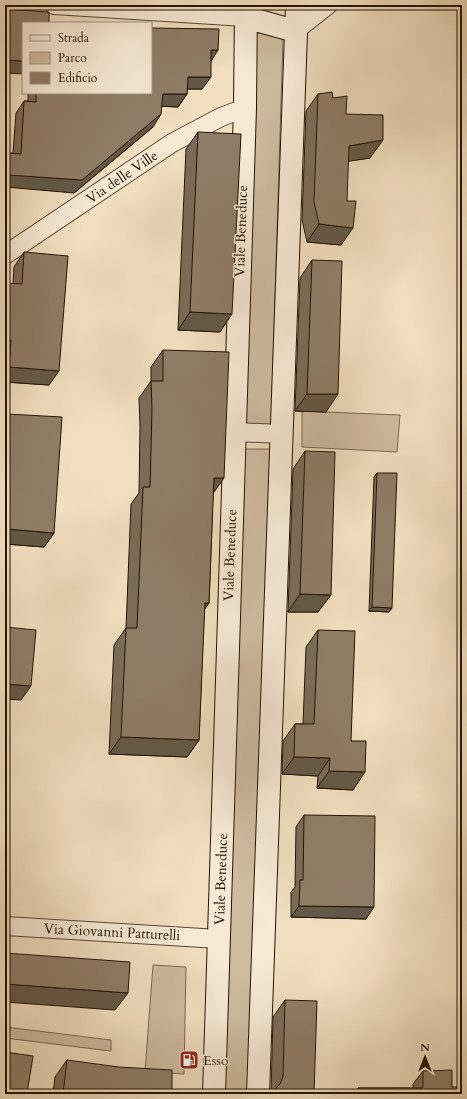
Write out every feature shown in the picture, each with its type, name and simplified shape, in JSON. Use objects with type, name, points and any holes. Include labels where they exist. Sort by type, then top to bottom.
[{"type":"street","points":[[54,5],[245,11],[295,31]]},
{"type":"street","points":[[258,1094],[297,5]]},
{"type":"street","points":[[295,31],[328,5]]},
{"type":"street","name":"Viale Beneduce","points":[[214,1094],[245,108],[245,11]]},
{"type":"street","name":"Via delle Ville","points":[[5,255],[172,144],[221,117],[245,108]]},
{"type":"street","points":[[234,432],[281,434]]},
{"type":"street","name":"Via Giovanni Patturelli","points":[[5,926],[219,939]]},
{"type":"green space","points":[[254,32],[283,38],[271,427],[242,423]]},
{"type":"green space","points":[[302,411],[400,415],[397,452],[302,447]]},
{"type":"green space","points":[[242,449],[271,449],[249,1094],[224,1094]]},
{"type":"green space","points":[[153,965],[186,967],[184,1074],[145,1072]]},
{"type":"green space","points":[[5,1027],[111,1040],[111,1051],[5,1038]]},
{"type":"building","points":[[5,9],[49,12],[49,22],[22,22],[22,61],[5,60]]},
{"type":"building","points":[[152,28],[219,29],[218,50],[211,50],[211,77],[188,77],[187,94],[163,94],[161,114],[82,180],[8,175],[5,221],[5,153],[21,154],[24,101],[36,102],[36,94],[152,94]]},
{"type":"building","points":[[332,92],[333,98],[347,96],[346,114],[383,115],[383,140],[349,146],[347,201],[356,201],[353,228],[319,224],[314,202],[318,94]]},
{"type":"building","points":[[198,132],[241,134],[232,314],[190,312]]},
{"type":"building","points":[[24,252],[68,256],[59,371],[9,367],[11,340],[5,340],[5,283],[22,284]]},
{"type":"building","points":[[312,260],[342,261],[338,394],[307,394]]},
{"type":"building","points":[[163,350],[229,352],[224,478],[214,478],[209,603],[205,603],[199,740],[121,737],[126,628],[137,628],[143,487],[150,487],[152,409],[151,381],[163,381]]},
{"type":"building","points":[[7,414],[62,417],[54,533],[5,529],[5,436]]},
{"type":"building","points":[[305,451],[335,452],[331,595],[300,594]]},
{"type":"building","points":[[377,473],[397,473],[392,608],[372,607]]},
{"type":"building","points":[[5,627],[36,630],[31,686],[5,684]]},
{"type":"building","points":[[318,630],[355,631],[351,741],[366,741],[365,772],[329,771],[330,758],[294,757],[295,724],[314,724]]},
{"type":"building","points":[[304,815],[375,816],[374,907],[299,906],[300,880],[303,880]]},
{"type":"building","points":[[5,953],[130,962],[128,993],[5,984]]},
{"type":"building","points":[[285,1000],[317,1001],[314,1094],[275,1094],[276,1088],[280,1084],[283,1077]]},
{"type":"building","points":[[5,1052],[33,1056],[27,1094],[5,1094]]},
{"type":"building","points":[[67,1060],[119,1067],[172,1070],[172,1094],[63,1094]]},
{"type":"building","points":[[452,1070],[452,1087],[462,1087],[462,1094],[358,1094],[358,1088],[423,1088],[423,1071]]},
{"type":"place","name":"Esso","points":[[189,1060]]}]
